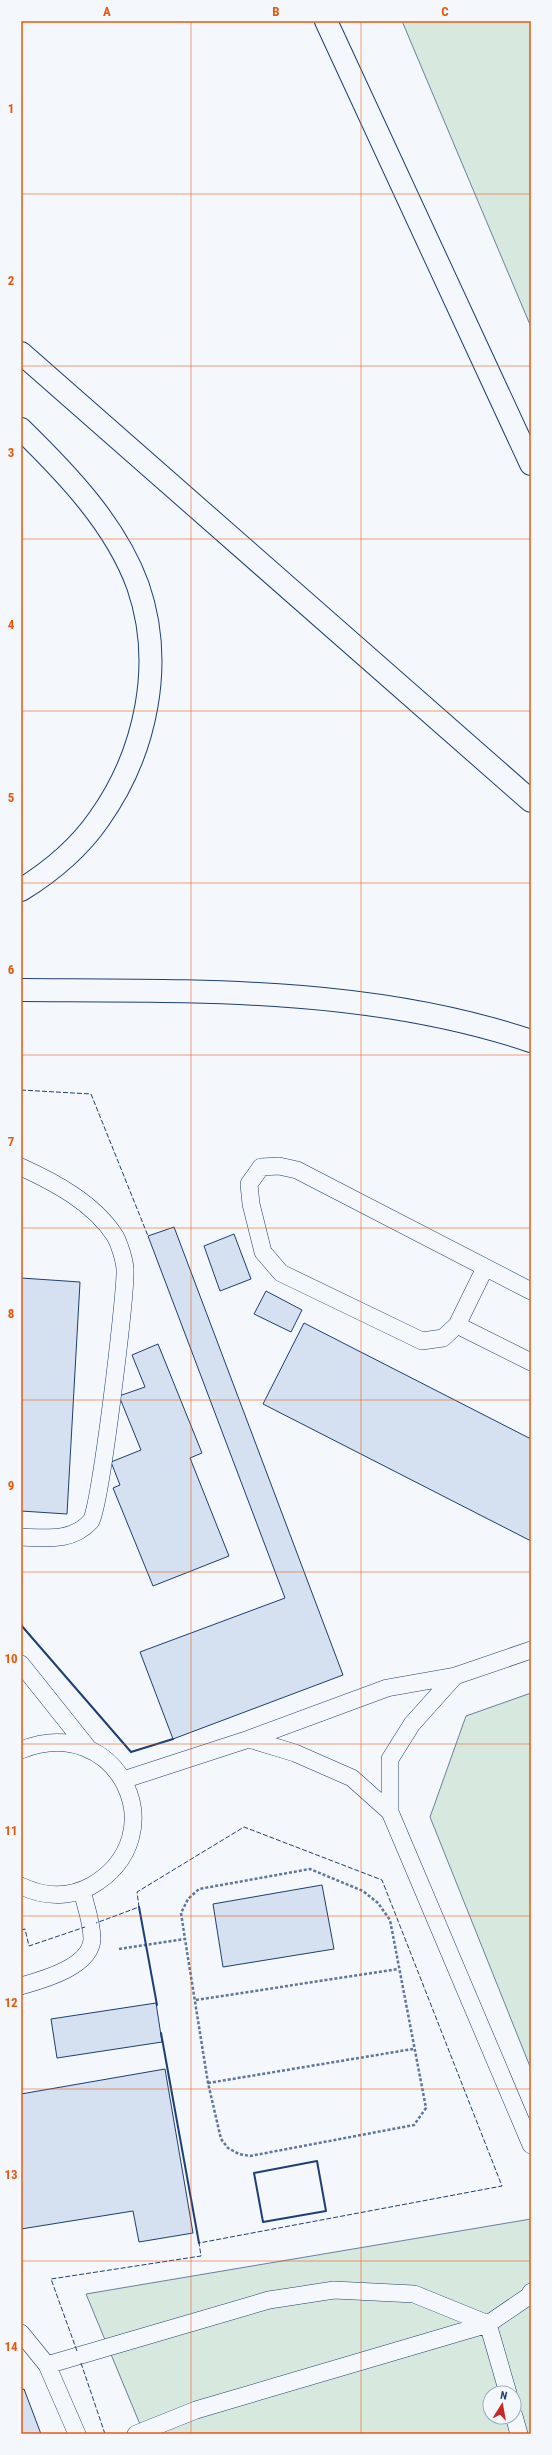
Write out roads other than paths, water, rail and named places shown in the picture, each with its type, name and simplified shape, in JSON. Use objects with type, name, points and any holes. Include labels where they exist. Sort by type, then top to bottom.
[{"type":"highway","points":[[326,21],[531,464]]},
{"type":"highway","points":[[21,353],[531,801]]},
{"type":"highway","points":[[21,430],[57,466],[90,504],[120,550],[137,585],[142,601],[149,637],[150,655],[148,689],[142,725],[132,757],[117,790],[99,820],[85,836],[51,868],[21,890]]},
{"type":"highway","points":[[21,990],[254,994],[353,1001],[471,1023],[531,1041]]},
{"type":"lane","points":[[21,1166],[56,1183],[96,1215],[115,1236],[126,1269],[103,1467],[92,1520],[78,1532],[57,1539],[21,1537]]},
{"type":"lane","points":[[485,1268],[457,1325],[443,1338],[422,1341],[280,1274],[263,1252],[251,1204],[249,1184],[261,1167],[279,1166],[297,1170],[531,1291]]},
{"type":"lane","points":[[457,1325],[531,1362]]},
{"type":"lane","points":[[123,1780],[249,1739],[386,1688],[455,1676],[531,1650]]},
{"type":"lane","points":[[21,1664],[88,1748]]},
{"type":"lane","points":[[455,1676],[412,1724],[390,1759],[390,1812],[531,2145]]},
{"type":"lane","points":[[249,1739],[295,1753],[352,1778],[390,1812]]},
{"type":"lane","points":[[21,1750],[39,1743],[63,1741],[88,1748],[108,1761],[123,1780],[132,1806],[132,1832],[122,1857],[105,1878],[82,1891],[58,1895],[35,1893],[21,1886]]},
{"type":"lane","points":[[21,1986],[42,1980],[66,1970],[87,1955],[92,1941],[82,1891]]},
{"type":"lane","points":[[47,2365],[269,2300],[334,2290],[414,2294],[488,2324]]},
{"type":"lane","points":[[136,2434],[196,2410],[488,2324],[531,2292]]},
{"type":"lane","points":[[488,2324],[506,2385]]},
{"type":"lane","points":[[21,2334],[47,2365],[77,2434]]}]
